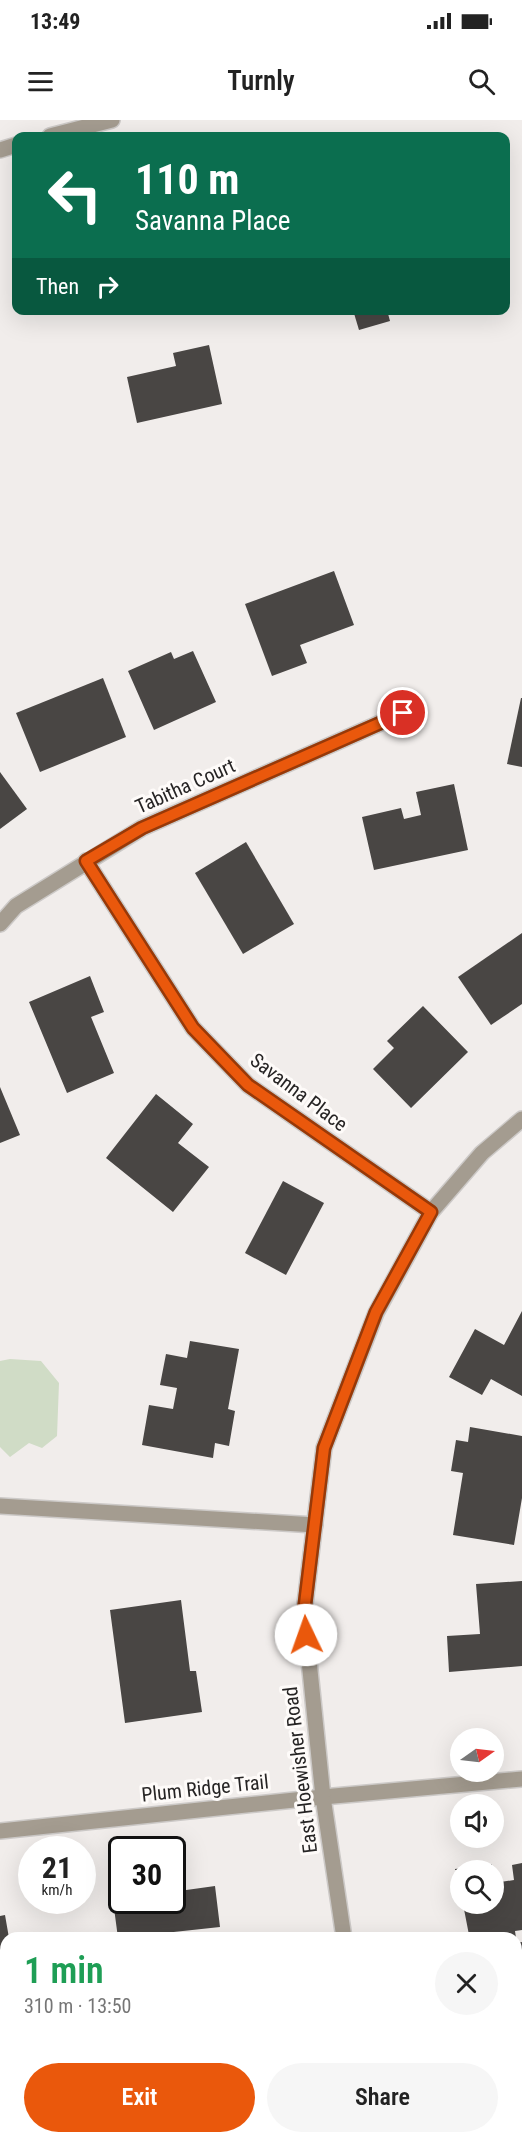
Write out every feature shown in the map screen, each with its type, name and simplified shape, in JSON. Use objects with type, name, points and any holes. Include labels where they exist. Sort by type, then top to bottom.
[{"type":"street","points":[[66,132],[112,120]]},
{"type":"street","name":"Tabitha Court","points":[[0,924],[16,906],[142,828],[403,713]]},
{"type":"street","name":"Savanna Place","points":[[86,861],[193,1028],[248,1085],[431,1212]]},
{"type":"street","name":"East Hoewisher Road","points":[[343,1932],[322,1797],[304,1612],[324,1448],[376,1312],[431,1212],[482,1153],[522,1119]]},
{"type":"street","points":[[0,1506],[315,1525]]},
{"type":"street","name":"Plum Ridge Trail","points":[[0,1831],[322,1797],[522,1779]]},
{"type":"green space","points":[[10,1359],[41,1361],[59,1383],[57,1436],[42,1448],[29,1443],[10,1457],[0,1447],[0,1361]]},
{"type":"building","points":[[354,315],[388,315],[390,321],[359,330]]},
{"type":"building","points":[[209,345],[222,404],[137,423],[127,377],[176,366],[173,353]]},
{"type":"building","points":[[334,571],[354,625],[300,645],[307,663],[272,676],[245,604]]},
{"type":"building","points":[[193,651],[216,702],[154,730],[128,671],[171,652],[174,659]]},
{"type":"building","points":[[103,678],[126,737],[40,772],[16,713]]},
{"type":"building","points":[[522,698],[522,767],[507,764]]},
{"type":"building","points":[[0,772],[27,809],[0,829]]},
{"type":"building","points":[[454,784],[468,850],[374,870],[362,817],[401,808],[404,819],[421,815],[416,792]]},
{"type":"building","points":[[246,842],[294,924],[243,954],[195,873]]},
{"type":"building","points":[[522,933],[522,1004],[491,1025],[458,977]]},
{"type":"building","points":[[90,976],[104,1012],[91,1017],[114,1073],[67,1093],[29,1002]]},
{"type":"building","points":[[423,1006],[468,1052],[411,1108],[373,1069],[394,1048],[387,1041]]},
{"type":"building","points":[[0,1087],[20,1135],[0,1143]]},
{"type":"building","points":[[156,1094],[193,1124],[178,1143],[209,1167],[173,1212],[106,1158]]},
{"type":"building","points":[[283,1181],[324,1203],[286,1275],[245,1253]]},
{"type":"building","points":[[522,1311],[522,1396],[491,1379],[482,1395],[449,1377],[475,1329],[504,1345]]},
{"type":"building","points":[[190,1341],[239,1349],[228,1409],[235,1411],[229,1446],[215,1443],[213,1458],[142,1445],[149,1405],[173,1409],[177,1388],[160,1385],[166,1354],[187,1358]]},
{"type":"building","points":[[470,1427],[522,1436],[522,1498],[514,1545],[453,1535],[463,1473],[451,1471],[456,1440],[468,1442]]},
{"type":"building","points":[[522,1581],[522,1666],[449,1672],[447,1636],[480,1634],[476,1584]]},
{"type":"building","points":[[181,1600],[190,1671],[196,1671],[202,1712],[125,1723],[110,1610]]},
{"type":"building","points":[[522,1863],[522,1930],[468,1932],[465,1914],[504,1914],[504,1882],[514,1880],[512,1865]]},
{"type":"building","points":[[215,1886],[220,1927],[174,1932],[117,1932],[115,1914],[186,1914],[186,1890]]},
{"type":"building","points":[[5,1915],[8,1932],[0,1932],[0,1916]]},
{"type":"route","points":[[306,1635],[304,1612],[324,1448],[376,1312],[431,1212],[248,1085],[193,1028],[86,861],[142,828],[403,713]]}]
